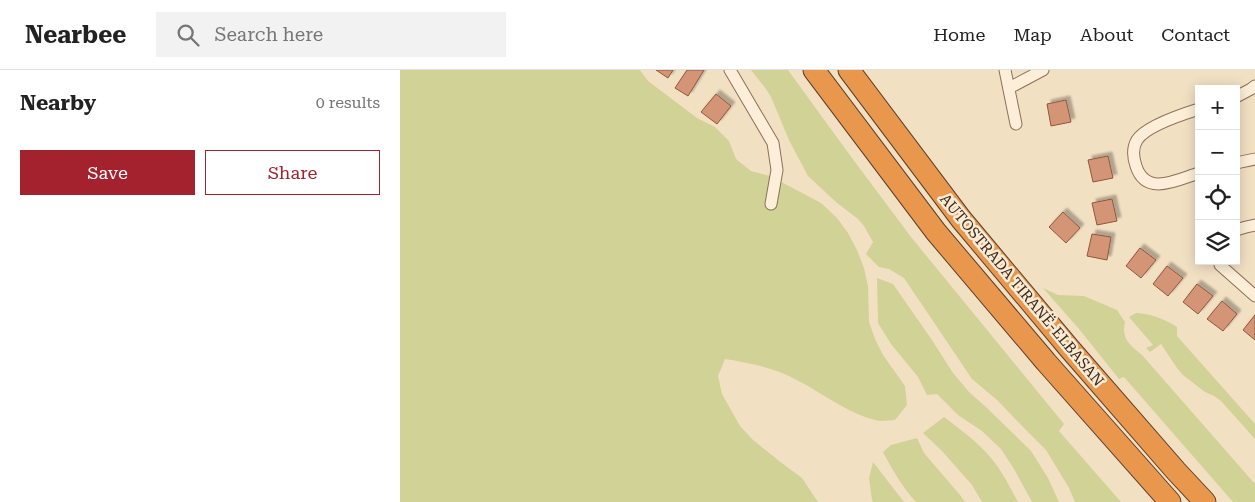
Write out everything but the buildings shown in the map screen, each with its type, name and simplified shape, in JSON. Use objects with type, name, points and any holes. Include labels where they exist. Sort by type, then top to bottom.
[{"type":"highway","name":"AUTOSTRADA TIRANË-ELBASAN","points":[[814,70],[936,232],[1046,362],[1170,502]]},
{"type":"highway","name":"AUTOSTRADA TIRANË-ELBASAN","points":[[849,70],[961,219],[1069,348],[1176,471],[1206,502]]},
{"type":"street","points":[[730,70],[773,142],[777,170],[771,204]]},
{"type":"street","points":[[1005,70],[1016,124]]},
{"type":"street","points":[[1008,88],[1043,70]]},
{"type":"street","points":[[1240,95],[1255,86]]},
{"type":"street","points":[[1195,110],[1149,129],[1137,139],[1133,156],[1137,170],[1146,182],[1157,185],[1195,174]]},
{"type":"street","points":[[1240,163],[1255,159]]},
{"type":"street","points":[[1240,228],[1255,225]]},
{"type":"street","points":[[1220,265],[1255,296]]},
{"type":"green space","points":[[400,70],[640,70],[648,81],[697,118],[715,127],[729,141],[736,159],[751,171],[770,176],[821,203],[837,218],[848,233],[864,268],[868,286],[869,322],[883,355],[905,386],[907,405],[895,420],[875,420],[839,405],[794,378],[782,373],[754,364],[725,359],[718,376],[722,394],[740,426],[753,440],[802,478],[818,502],[400,502]]},
{"type":"green space","points":[[751,70],[788,70],[911,237],[1064,424],[1059,431],[1121,502],[1075,502],[1069,488],[1046,450],[997,400],[972,379],[904,278],[889,269],[879,267],[866,254],[873,242],[864,226],[808,176],[789,140],[771,97]]},
{"type":"green space","points":[[877,278],[893,284],[953,373],[969,392],[1031,451],[1048,478],[1059,502],[1032,502],[1001,449],[982,431],[958,415],[937,394],[927,395],[918,377],[891,344],[878,323]]},
{"type":"green space","points":[[1043,288],[1058,295],[1084,296],[1117,310],[1125,322],[1124,333],[1128,341],[1255,484],[1255,502],[1233,502],[1124,377],[1119,379]]},
{"type":"green space","points":[[1136,313],[1157,317],[1177,327],[1177,336],[1255,424],[1255,439],[1221,401],[1205,392],[1183,375],[1161,344],[1150,352],[1146,348],[1153,345],[1129,317]]},
{"type":"green space","points":[[944,417],[986,452],[995,463],[1018,502],[982,502],[972,485],[923,433]]},
{"type":"green space","points":[[917,438],[924,453],[965,502],[916,502],[906,490],[883,452],[891,445]]},
{"type":"green space","points":[[873,462],[904,502],[873,502],[869,478]]}]
